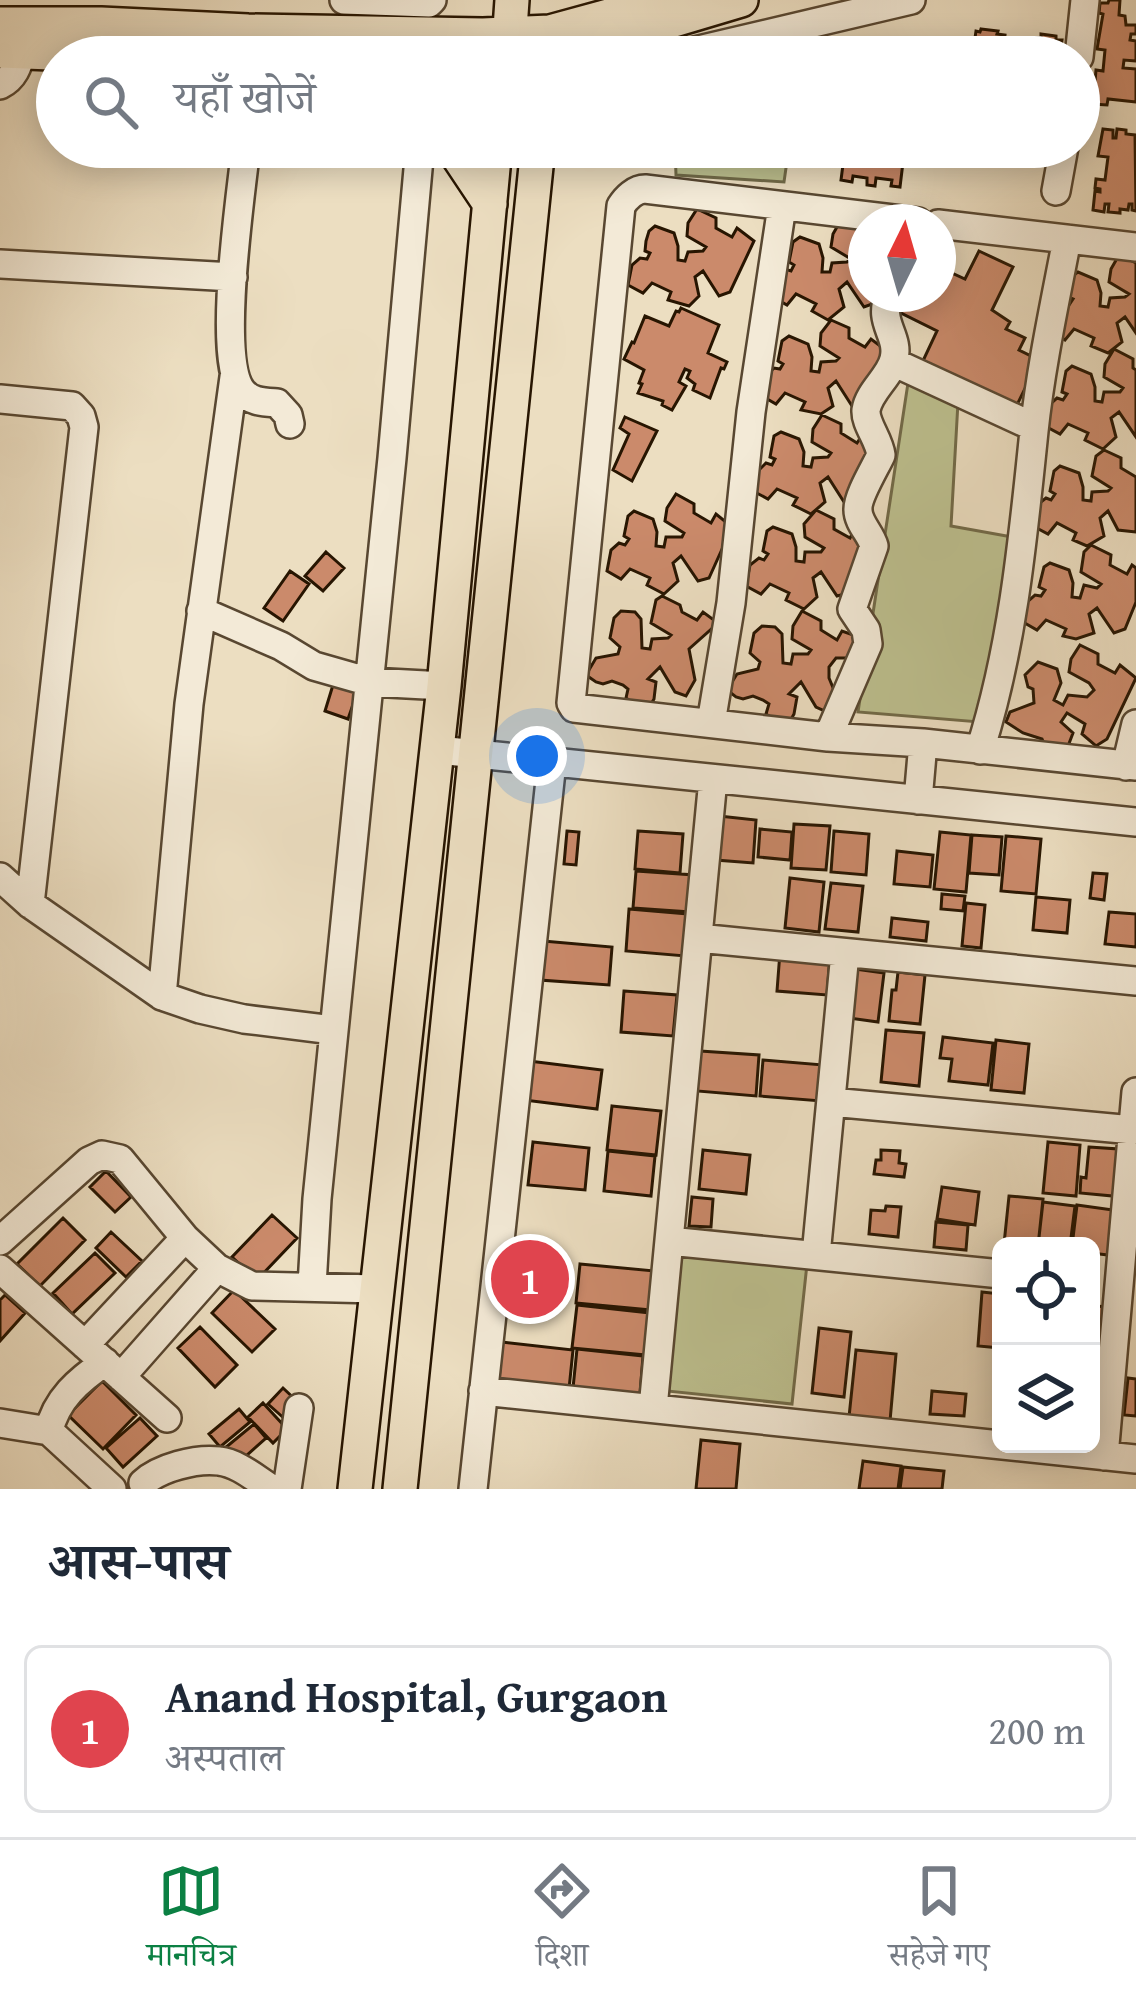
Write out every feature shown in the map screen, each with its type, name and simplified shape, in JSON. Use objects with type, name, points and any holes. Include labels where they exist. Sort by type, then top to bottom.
[{"type":"main road","points":[[615,36],[669,4],[741,0]]},
{"type":"main road","points":[[647,36],[669,4]]},
{"type":"main road","points":[[0,24],[436,36],[510,30],[544,36]]},
{"type":"main road","points":[[466,168],[490,205]]},
{"type":"main road","points":[[355,1489],[445,686],[494,168]]},
{"type":"main road","points":[[400,1489],[536,168]]},
{"type":"street","points":[[344,0],[431,0]]},
{"type":"street","points":[[759,36],[911,0]]},
{"type":"street","points":[[1081,36],[1085,0]]},
{"type":"street","points":[[0,85],[16,69],[11,51]]},
{"type":"street","points":[[162,996],[189,704],[234,377],[229,314],[243,168]]},
{"type":"street","points":[[312,1286],[418,168]]},
{"type":"street","points":[[1056,191],[1060,168]]},
{"type":"street","points":[[848,214],[645,189],[621,206],[571,703],[574,708],[828,737],[1131,766],[1136,724]]},
{"type":"street","points":[[710,723],[731,603],[751,412],[782,206]]},
{"type":"street","points":[[956,226],[1136,247]]},
{"type":"street","points":[[980,750],[994,707],[1024,545],[1034,427],[1067,239]]},
{"type":"street","points":[[0,264],[233,277]]},
{"type":"street","points":[[828,737],[868,644],[866,630],[853,609],[874,546],[857,512],[880,455],[866,412],[896,354],[884,312]]},
{"type":"street","points":[[893,362],[1034,427]]},
{"type":"street","points":[[234,377],[252,400],[277,403],[290,424]]},
{"type":"street","points":[[0,399],[72,406],[84,427],[31,904]]},
{"type":"street","points":[[201,610],[314,666],[370,682],[445,686]]},
{"type":"street","points":[[918,800],[923,743]]},
{"type":"street","points":[[437,750],[1136,822]]},
{"type":"street","points":[[473,1489],[552,762]]},
{"type":"street","points":[[653,1408],[713,779]]},
{"type":"street","points":[[0,877],[162,996],[244,1019],[333,1030]]},
{"type":"street","points":[[698,938],[1136,982]]},
{"type":"street","points":[[816,1255],[845,952]]},
{"type":"street","points":[[1104,1456],[1105,1284],[1136,1092]]},
{"type":"street","points":[[830,1102],[1132,1130]]},
{"type":"street","points":[[0,1241],[101,1155],[120,1159],[185,1238],[217,1268],[252,1286],[376,1289]]},
{"type":"street","points":[[104,1362],[185,1238]]},
{"type":"street","points":[[669,1241],[992,1273]]},
{"type":"street","points":[[50,1431],[53,1414],[77,1381],[217,1268]]},
{"type":"street","points":[[0,1269],[167,1418]]},
{"type":"street","points":[[483,1390],[1136,1459]]},
{"type":"street","points":[[287,1489],[299,1408]]},
{"type":"street","points":[[0,1423],[50,1431],[112,1489]]},
{"type":"street","points":[[144,1475],[219,1461],[242,1469],[272,1489]]},
{"type":"green space","points":[[676,168],[786,168],[784,182],[676,175]]},
{"type":"green space","points":[[908,383],[958,402],[951,526],[1012,537],[979,722],[858,712]]},
{"type":"green space","points":[[679,1252],[807,1264],[792,1404],[667,1391]]},
{"type":"building","points":[[1120,0],[1119,15],[1125,16],[1126,25],[1136,25],[1130,40],[1136,41],[1136,61],[1124,60],[1123,68],[1136,69],[1136,102],[1108,99],[1107,105],[1100,104],[1105,50],[1100,49],[1103,14],[1099,13],[1100,3]]},
{"type":"building","points":[[998,31],[1005,36],[975,36]]},
{"type":"building","points":[[1103,129],[1113,130],[1113,138],[1117,129],[1135,135],[1136,211],[1132,204],[1120,213],[1108,212],[1109,204],[1104,212],[1093,210],[1095,191],[1100,192],[1095,188],[1096,179],[1105,180],[1108,157],[1100,156]]},
{"type":"building","points":[[843,168],[902,168],[900,187],[891,186],[892,180],[876,178],[875,186],[867,185],[867,178],[841,180]]},
{"type":"building","points":[[697,209],[716,218],[716,228],[732,237],[737,228],[754,241],[730,292],[719,296],[703,271],[695,277],[699,296],[689,306],[668,300],[671,292],[652,283],[643,293],[628,285],[632,265],[650,253],[645,251],[646,241],[655,226],[674,233],[678,260],[685,261],[688,252],[703,251],[706,247],[687,236]]},
{"type":"building","points":[[841,220],[848,223],[848,257],[831,247]]},
{"type":"building","points":[[800,237],[819,244],[822,272],[830,272],[832,263],[847,262],[848,283],[839,289],[844,307],[828,320],[812,311],[816,304],[796,294],[787,305],[773,297],[785,269],[791,271],[794,265],[789,262],[793,242]]},
{"type":"building","points":[[979,251],[1013,267],[992,310],[1010,322],[1006,329],[1025,338],[1019,350],[1039,360],[1014,411],[921,365],[937,331],[899,312],[956,312],[956,275],[965,279]]},
{"type":"building","points":[[1119,255],[1136,263],[1136,333],[1125,317],[1117,323],[1122,342],[1108,353],[1091,346],[1094,338],[1074,329],[1065,340],[1051,331],[1063,304],[1073,299],[1068,297],[1071,277],[1078,272],[1097,280],[1100,306],[1108,307],[1110,298],[1129,294],[1109,282]]},
{"type":"building","points":[[681,308],[719,325],[708,353],[727,362],[710,398],[693,390],[695,384],[685,369],[679,382],[686,386],[672,410],[663,401],[638,393],[644,370],[624,359],[645,316],[669,326]]},
{"type":"building","points":[[831,320],[849,328],[849,338],[865,347],[871,339],[887,351],[864,402],[852,406],[836,381],[828,388],[833,406],[821,414],[801,410],[805,402],[785,393],[776,404],[762,396],[766,375],[783,364],[778,361],[782,341],[789,336],[808,344],[811,371],[819,372],[821,362],[839,358],[820,346],[821,333]]},
{"type":"building","points":[[1114,349],[1133,359],[1136,370],[1136,437],[1119,412],[1111,418],[1116,437],[1103,449],[1085,440],[1088,433],[1068,424],[1060,434],[1045,426],[1049,405],[1067,394],[1062,392],[1066,371],[1072,366],[1091,374],[1095,401],[1102,402],[1104,392],[1120,392],[1123,388],[1104,377]]},
{"type":"building","points":[[822,415],[841,424],[841,433],[857,443],[863,434],[879,447],[856,498],[844,502],[828,477],[820,483],[825,502],[811,514],[793,505],[797,498],[777,489],[768,499],[753,491],[758,471],[775,459],[770,457],[774,436],[781,432],[799,439],[803,466],[811,467],[813,458],[828,457],[831,453],[812,442]]},
{"type":"building","points":[[625,417],[657,431],[632,481],[613,470],[629,434],[620,428]]},
{"type":"building","points":[[1104,450],[1121,458],[1121,468],[1136,477],[1136,532],[1118,530],[1108,511],[1100,518],[1104,536],[1087,546],[1073,540],[1076,533],[1057,523],[1048,534],[1033,526],[1037,505],[1055,494],[1050,491],[1054,471],[1060,466],[1079,473],[1083,500],[1091,501],[1092,492],[1111,488],[1092,476],[1096,456]]},
{"type":"building","points":[[676,494],[694,504],[694,513],[711,523],[716,514],[732,527],[709,578],[698,581],[681,556],[673,563],[678,581],[664,594],[647,585],[650,578],[630,569],[621,579],[607,571],[611,550],[629,539],[624,536],[628,516],[634,511],[653,519],[656,546],[664,547],[666,537],[682,537],[684,533],[665,521]]},
{"type":"building","points":[[816,510],[834,519],[834,529],[850,538],[855,529],[872,542],[849,593],[837,596],[821,572],[813,578],[817,597],[804,609],[786,600],[789,593],[770,584],[761,594],[746,586],[750,565],[768,554],[763,551],[767,531],[773,527],[792,534],[796,561],[804,562],[805,552],[821,552],[824,548],[805,537],[804,524]]},
{"type":"building","points":[[1091,545],[1111,555],[1110,565],[1127,574],[1132,565],[1136,568],[1136,602],[1125,629],[1114,633],[1097,608],[1089,614],[1094,633],[1076,639],[1063,636],[1066,629],[1046,620],[1037,630],[1023,622],[1027,602],[1045,590],[1039,587],[1044,567],[1050,563],[1069,570],[1072,597],[1080,598],[1084,585],[1097,588],[1101,584],[1081,572],[1084,552]]},
{"type":"building","points":[[326,552],[344,568],[323,591],[305,576]]},
{"type":"building","points":[[290,571],[309,584],[283,621],[264,608]]},
{"type":"building","points":[[662,596],[697,620],[703,612],[718,623],[689,649],[695,680],[686,696],[675,692],[660,667],[648,679],[656,682],[646,712],[626,698],[628,689],[623,685],[603,684],[586,675],[596,658],[618,654],[620,647],[610,638],[614,618],[621,611],[635,612],[641,619],[642,648],[650,649],[652,639],[671,635],[651,623],[656,600]]},
{"type":"building","points":[[802,611],[821,621],[821,630],[837,640],[842,631],[859,637],[854,658],[836,658],[829,667],[836,695],[827,712],[816,707],[801,682],[789,694],[797,697],[786,728],[766,714],[769,704],[763,700],[743,699],[727,690],[737,674],[758,669],[760,662],[750,653],[754,633],[762,626],[775,627],[782,634],[783,663],[791,664],[793,654],[808,654],[811,650],[792,639]]},
{"type":"building","points":[[1080,645],[1098,654],[1098,664],[1115,673],[1120,665],[1136,678],[1107,739],[1096,746],[1082,734],[1085,724],[1067,713],[1061,722],[1073,733],[1065,754],[1006,722],[1010,712],[1034,703],[1025,675],[1038,662],[1057,669],[1061,683],[1054,700],[1063,705],[1068,695],[1087,697],[1094,690],[1069,672]]},
{"type":"building","points":[[333,685],[357,693],[348,719],[325,711]]},
{"type":"building","points":[[719,816],[756,820],[753,863],[716,860]]},
{"type":"building","points":[[794,824],[830,826],[826,870],[791,868]]},
{"type":"building","points":[[760,829],[792,832],[790,860],[758,857]]},
{"type":"building","points":[[567,831],[579,832],[576,865],[564,864]]},
{"type":"building","points":[[638,831],[683,834],[680,873],[635,869]]},
{"type":"building","points":[[834,831],[869,834],[866,875],[831,872]]},
{"type":"building","points":[[940,832],[971,835],[966,892],[934,889]]},
{"type":"building","points":[[972,835],[1002,837],[999,875],[969,873]]},
{"type":"building","points":[[1006,836],[1041,839],[1036,894],[1001,891]]},
{"type":"building","points":[[897,851],[933,855],[930,887],[894,884]]},
{"type":"building","points":[[636,871],[694,875],[691,912],[633,908]]},
{"type":"building","points":[[1093,873],[1107,874],[1104,900],[1090,898]]},
{"type":"building","points":[[790,878],[824,882],[819,932],[785,928]]},
{"type":"building","points":[[831,883],[863,886],[858,932],[825,929]]},
{"type":"building","points":[[942,894],[965,896],[963,911],[941,909]]},
{"type":"building","points":[[1036,897],[1070,900],[1067,933],[1033,930]]},
{"type":"building","points":[[966,903],[985,905],[981,948],[962,946]]},
{"type":"building","points":[[629,909],[688,914],[685,956],[626,951]]},
{"type":"building","points":[[1109,912],[1136,914],[1136,947],[1105,944]]},
{"type":"building","points":[[892,918],[928,922],[926,941],[890,937]]},
{"type":"building","points":[[543,941],[612,947],[609,985],[540,980]]},
{"type":"building","points":[[780,952],[830,956],[827,995],[777,991]]},
{"type":"building","points":[[855,969],[884,973],[878,1022],[849,1018]]},
{"type":"building","points":[[898,972],[925,975],[920,1024],[889,1021]]},
{"type":"building","points":[[624,991],[677,995],[673,1036],[621,1032]]},
{"type":"building","points":[[886,1030],[924,1033],[919,1086],[881,1082]]},
{"type":"building","points":[[943,1037],[993,1043],[988,1085],[949,1081],[952,1059],[940,1058]]},
{"type":"building","points":[[996,1040],[1029,1044],[1024,1093],[991,1090]]},
{"type":"building","points":[[700,1051],[759,1055],[756,1096],[697,1091]]},
{"type":"building","points":[[763,1060],[824,1065],[821,1101],[760,1096]]},
{"type":"building","points":[[529,1061],[602,1070],[597,1109],[524,1100]]},
{"type":"building","points":[[612,1106],[661,1111],[656,1155],[607,1150]]},
{"type":"building","points":[[533,1142],[589,1148],[585,1190],[528,1185]]},
{"type":"building","points":[[1048,1142],[1080,1145],[1076,1196],[1043,1193]]},
{"type":"building","points":[[1089,1147],[1118,1149],[1113,1196],[1080,1193]]},
{"type":"building","points":[[703,1150],[750,1155],[746,1194],[699,1189]]},
{"type":"building","points":[[881,1150],[900,1151],[899,1163],[906,1164],[904,1177],[874,1174]]},
{"type":"building","points":[[608,1151],[655,1156],[651,1196],[604,1191]]},
{"type":"building","points":[[106,1171],[131,1197],[115,1212],[90,1187]]},
{"type":"building","points":[[942,1187],[979,1192],[975,1225],[937,1219]]},
{"type":"building","points":[[1009,1196],[1043,1199],[1039,1237],[1005,1237]]},
{"type":"building","points":[[692,1197],[713,1199],[711,1227],[689,1226]]},
{"type":"building","points":[[1043,1202],[1075,1206],[1071,1237],[1039,1237]]},
{"type":"building","points":[[1077,1205],[1113,1210],[1108,1255],[1100,1254],[1100,1237],[1073,1237]]},
{"type":"building","points":[[886,1206],[901,1207],[898,1237],[869,1234],[871,1210],[885,1211]]},
{"type":"building","points":[[272,1215],[297,1238],[257,1280],[232,1257]]},
{"type":"building","points":[[63,1218],[85,1240],[40,1286],[17,1264]]},
{"type":"building","points":[[936,1222],[968,1225],[966,1250],[934,1247]]},
{"type":"building","points":[[111,1232],[142,1261],[126,1277],[96,1248]]},
{"type":"building","points":[[95,1253],[115,1273],[72,1314],[53,1293]]},
{"type":"building","points":[[580,1264],[655,1271],[651,1310],[576,1303]]},
{"type":"building","points":[[508,1268],[518,1269],[515,1301],[505,1301]]},
{"type":"building","points":[[521,1268],[543,1270],[540,1302],[517,1300]]},
{"type":"building","points":[[234,1290],[275,1329],[252,1352],[212,1313]]},
{"type":"building","points":[[982,1292],[992,1293],[992,1347],[978,1346]]},
{"type":"building","points":[[5,1295],[25,1313],[0,1341],[0,1300]]},
{"type":"building","points":[[577,1305],[650,1313],[646,1355],[572,1348]]},
{"type":"building","points":[[1100,1306],[1105,1307],[1100,1363]]},
{"type":"building","points":[[200,1327],[237,1365],[215,1387],[178,1348]]},
{"type":"building","points":[[819,1328],[851,1332],[844,1397],[812,1393]]},
{"type":"building","points":[[502,1342],[573,1350],[569,1389],[499,1381]]},
{"type":"building","points":[[577,1349],[643,1356],[640,1394],[573,1388]]},
{"type":"building","points":[[856,1350],[896,1354],[890,1421],[849,1417]]},
{"type":"building","points":[[1128,1378],[1136,1379],[1136,1416],[1124,1415]]},
{"type":"building","points":[[102,1381],[136,1415],[103,1449],[68,1415]]},
{"type":"building","points":[[283,1388],[301,1405],[286,1420],[268,1404]]},
{"type":"building","points":[[932,1391],[966,1394],[964,1416],[930,1414]]},
{"type":"building","points":[[263,1403],[287,1429],[273,1443],[248,1417]]},
{"type":"building","points":[[239,1409],[250,1422],[220,1447],[209,1434]]},
{"type":"building","points":[[140,1418],[157,1436],[123,1467],[106,1448]]},
{"type":"building","points":[[254,1424],[266,1438],[238,1463],[225,1448]]},
{"type":"building","points":[[701,1440],[740,1444],[736,1489],[696,1489]]},
{"type":"building","points":[[863,1461],[901,1466],[898,1489],[859,1489]]},
{"type":"building","points":[[903,1467],[944,1471],[942,1489],[900,1489]]},
{"type":"place","name":"Anand Hospital, Gurgaon","points":[[530,1279]]}]
